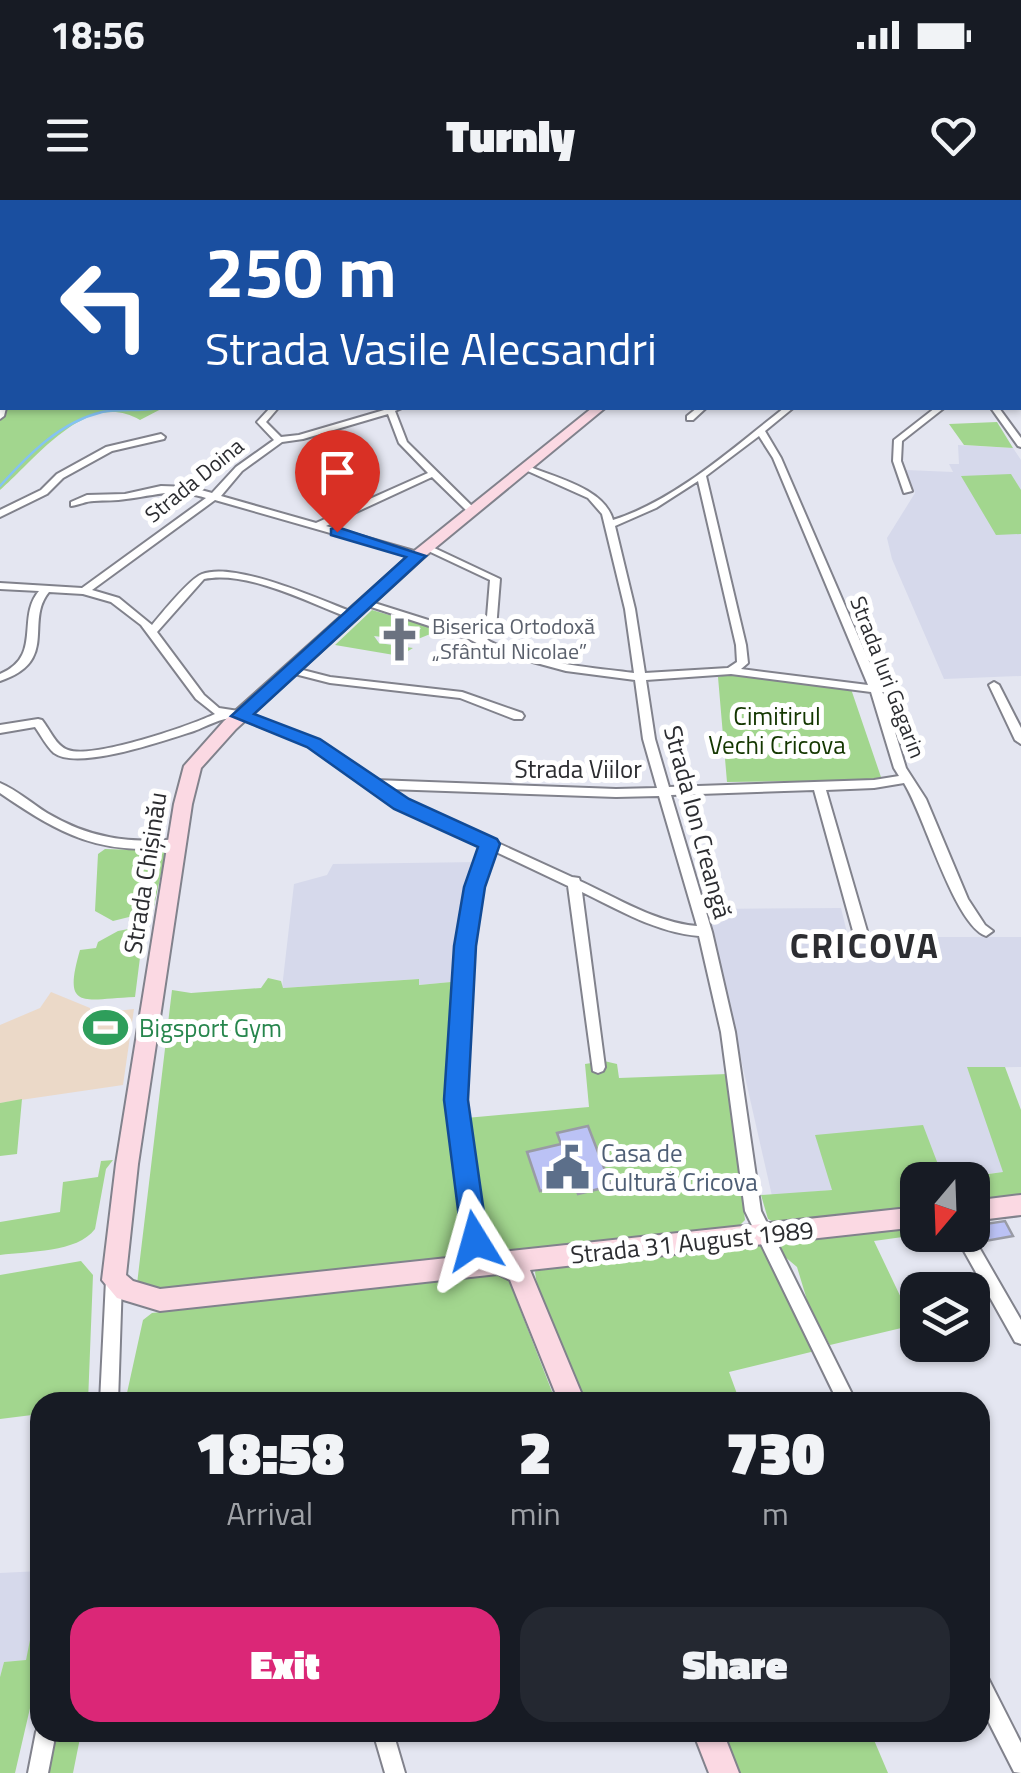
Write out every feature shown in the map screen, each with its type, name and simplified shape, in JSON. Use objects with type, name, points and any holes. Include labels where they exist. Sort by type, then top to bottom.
[{"type":"street","points":[[272,410],[261,422],[279,440]]},
{"type":"street","name":"Strada Doina","points":[[84,591],[216,495],[239,470],[279,440],[390,410]]},
{"type":"street","points":[[394,410],[403,443],[472,511]]},
{"type":"street","name":"Strada Chișinău","points":[[109,1392],[116,1241],[177,843],[193,766],[233,715],[291,670],[423,552],[593,410]]},
{"type":"street","points":[[690,418],[700,410]]},
{"type":"street","points":[[525,468],[598,500],[610,524],[625,521],[701,473],[786,410]]},
{"type":"street","points":[[908,491],[897,462],[898,440],[937,410]]},
{"type":"street","points":[[997,410],[1021,444]]},
{"type":"street","points":[[1008,426],[1021,425]]},
{"type":"street","name":"Strada Iuri Gagarin","points":[[760,431],[776,458],[875,689],[905,779],[920,798],[962,900],[986,932]]},
{"type":"street","points":[[0,514],[44,492],[60,476],[109,449],[161,437]]},
{"type":"street","points":[[701,473],[741,644],[743,663],[731,671]]},
{"type":"street","points":[[316,526],[432,474]]},
{"type":"street","points":[[74,504],[87,498],[125,497],[174,488],[216,495],[316,526],[423,552],[494,579],[490,629],[481,641]]},
{"type":"street","name":"Strada Ion Creangă","points":[[610,524],[618,548],[662,791],[705,932],[728,1032],[753,1211],[842,1392]]},
{"type":"street","points":[[152,631],[200,577],[211,573],[352,614]]},
{"type":"street","points":[[0,586],[84,591],[125,606],[152,631],[209,707],[313,743],[402,804],[649,918],[682,930],[705,932]]},
{"type":"street","points":[[0,678],[19,670],[27,660],[37,622],[36,601],[46,589]]},
{"type":"street","points":[[364,603],[496,649],[566,668],[640,677],[731,671],[875,689]]},
{"type":"street","points":[[291,670],[330,680],[462,696],[518,716]]},
{"type":"street","points":[[994,686],[1021,740]]},
{"type":"street","points":[[1,727],[38,722],[59,751],[71,755],[127,746],[233,715]]},
{"type":"street","name":"Strada Viilor","points":[[370,784],[497,791],[662,791],[905,779]]},
{"type":"street","points":[[819,786],[860,931]]},
{"type":"street","points":[[0,787],[49,823],[95,840],[121,845],[177,843]]},
{"type":"street","points":[[490,844],[475,887],[465,946],[456,1100],[489,1264],[519,1272],[568,1392]]},
{"type":"street","points":[[574,881],[598,1068]]},
{"type":"street","points":[[990,1209],[1021,1206]]},
{"type":"street","name":"Strada 31 August 1989","points":[[114,1280],[126,1290],[160,1300],[900,1219]]},
{"type":"street","points":[[973,1252],[1021,1336]]},
{"type":"street","points":[[990,1703],[1021,1764]]},
{"type":"street","points":[[38,1773],[44,1742]]},
{"type":"street","points":[[387,1742],[395,1773]]},
{"type":"street","points":[[712,1742],[724,1773]]},
{"type":"shaded area","points":[[958,445],[1013,448],[1021,460],[1021,676],[944,679],[892,559],[887,538],[915,493],[906,470],[953,472],[949,464],[959,464]]},
{"type":"shaded area","points":[[480,862],[470,882],[451,982],[418,985],[418,979],[282,988],[294,884],[327,875],[333,864]]},
{"type":"shaded area","points":[[841,908],[848,937],[1021,937],[1021,1067],[968,1068],[1004,1172],[990,1173],[990,1162],[900,1162],[900,1183],[772,1196],[707,909]]},
{"type":"shaded area","points":[[51,992],[90,1008],[90,1014],[134,1009],[123,1085],[0,1103],[0,1025],[40,1008]]},
{"type":"shaded area","points":[[30,1572],[30,1642],[26,1661],[4,1662],[0,1677],[0,1573]]},
{"type":"green space","points":[[4,410],[159,410],[140,420],[120,413],[101,413],[82,420],[46,446],[0,490],[0,420]]},
{"type":"green space","points":[[997,422],[1013,448],[964,445],[949,424]]},
{"type":"green space","points":[[1011,474],[1021,490],[1021,534],[996,535],[961,476]]},
{"type":"green space","points":[[372,610],[440,630],[418,639],[415,637],[421,628],[395,623],[401,627],[397,633],[386,631],[382,637],[374,636],[379,643],[413,648],[400,656],[335,645]]},
{"type":"green space","name":"Cimitirul Vechi Cricova","points":[[730,674],[851,689],[882,780],[727,782],[718,677]]},
{"type":"green space","points":[[105,849],[166,851],[153,911],[113,921],[95,911],[98,854]]},
{"type":"green space","points":[[144,926],[135,997],[81,998],[74,984],[80,950],[96,948],[98,942],[118,931]]},
{"type":"green space","points":[[268,978],[281,981],[283,988],[419,979],[419,985],[451,982],[456,994],[452,1103],[467,1256],[165,1292],[137,1284],[172,990],[191,993],[261,988]]},
{"type":"green space","points":[[585,1064],[617,1064],[619,1078],[727,1074],[745,1220],[737,1228],[491,1256],[482,1251],[466,1118],[589,1107]]},
{"type":"green space","points":[[967,1067],[1005,1067],[1021,1110],[1021,1196],[990,1199],[990,1174],[1003,1172]]},
{"type":"green space","points":[[22,1099],[17,1154],[0,1156],[0,1103]]},
{"type":"green space","points":[[923,1125],[937,1162],[900,1162],[900,1210],[776,1223],[768,1219],[761,1195],[832,1190],[815,1135]]},
{"type":"green space","points":[[113,1160],[106,1169],[95,1229],[87,1237],[52,1250],[0,1255],[0,1222],[60,1212],[63,1182],[98,1177],[101,1161]]},
{"type":"green space","points":[[900,1228],[900,1237],[874,1241],[900,1296],[900,1328],[830,1345],[810,1310],[797,1267],[784,1256],[779,1243]]},
{"type":"green space","points":[[760,1245],[766,1248],[815,1351],[729,1372],[736,1392],[577,1392],[538,1292],[538,1268]]},
{"type":"green space","points":[[81,1261],[93,1275],[88,1392],[30,1392],[30,1415],[0,1419],[0,1275]]},
{"type":"green space","points":[[506,1273],[552,1392],[127,1392],[143,1320],[152,1313]]},
{"type":"green space","points":[[30,1640],[30,1708],[15,1773],[0,1773],[0,1677],[4,1662],[26,1660]]},
{"type":"green space","points":[[55,1742],[79,1742],[73,1773],[49,1773]]},
{"type":"green space","points":[[723,1742],[875,1742],[888,1773],[736,1773]]},
{"type":"building","name":"Casa de Cultură Cricova","points":[[588,1126],[611,1186],[578,1194],[574,1182],[540,1191],[527,1152],[561,1144],[557,1133]]},
{"type":"building","points":[[1005,1221],[1013,1236],[990,1240],[990,1223]]},
{"type":"waterway","points":[[0,486],[34,452],[72,423],[116,410]]},
{"type":"waterway","points":[[116,410],[143,410]]},
{"type":"place","name":"Biserica Ortodoxă „Sfântul Nicolae”","points":[[399,639]]},
{"type":"place","name":"Bigsport Gym","points":[[106,1028]]},
{"type":"place","name":"Casa de Cultură Cricova","points":[[568,1167]]},
{"type":"district","name":"CRICOVA","points":[[865,946]]},
{"type":"route","points":[[337,532],[418,556],[240,716],[323,748],[402,804],[490,844],[475,887],[465,946],[456,1100],[475,1241]]}]
